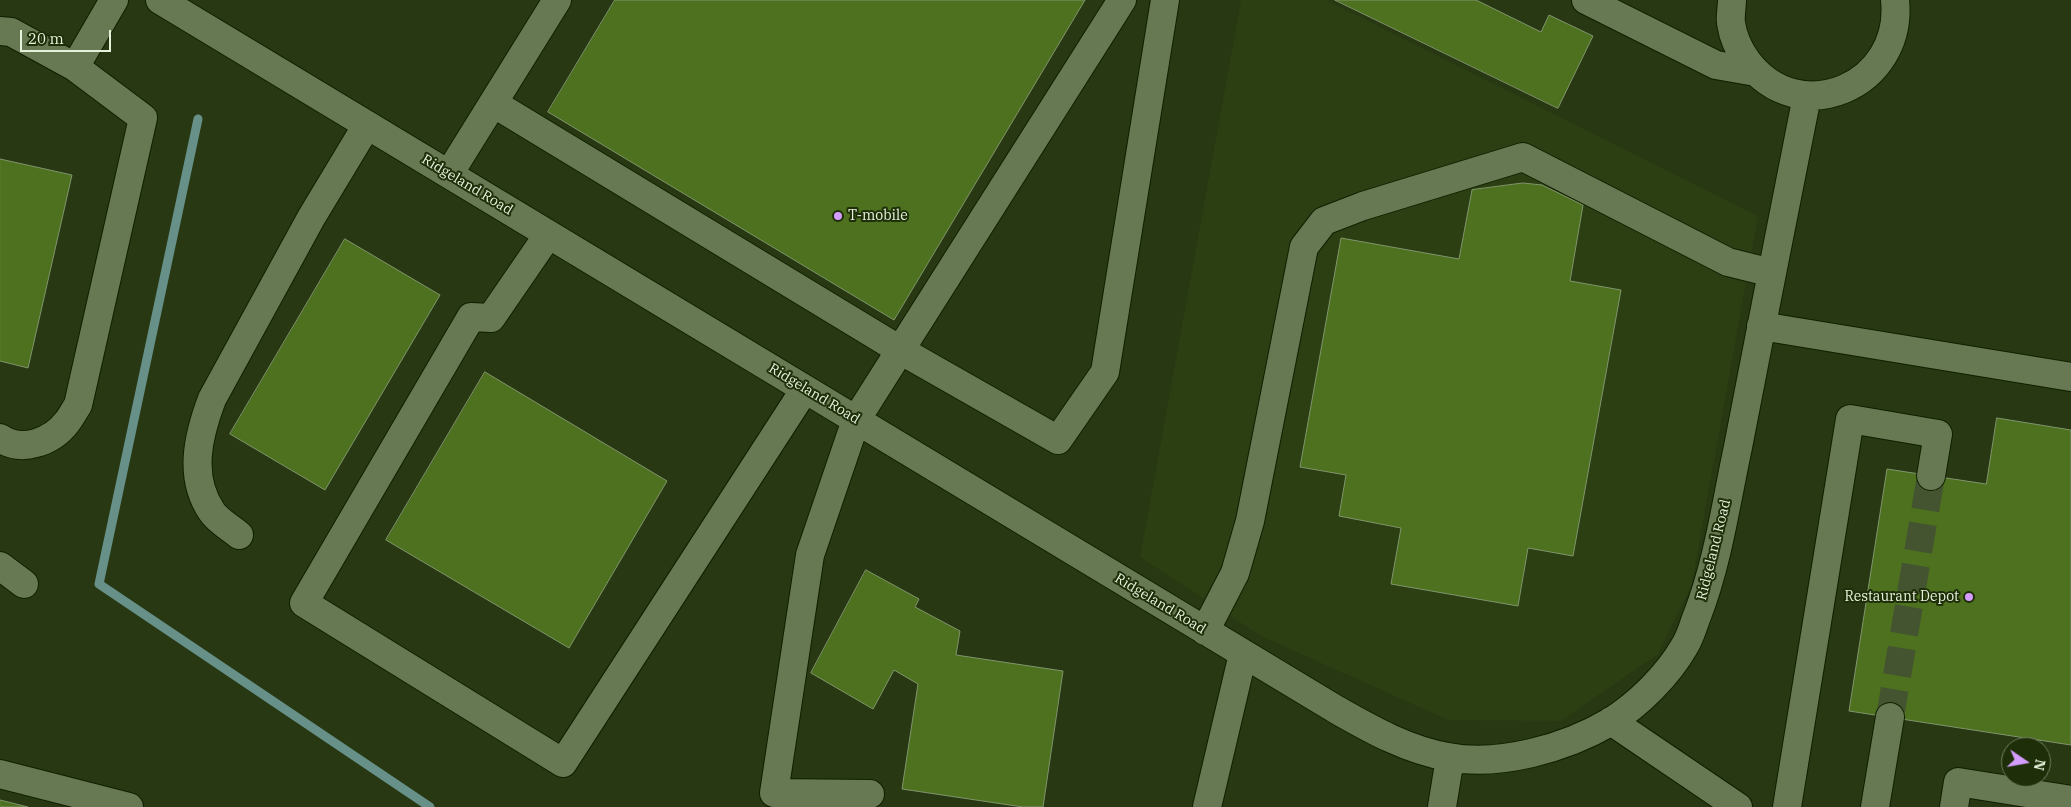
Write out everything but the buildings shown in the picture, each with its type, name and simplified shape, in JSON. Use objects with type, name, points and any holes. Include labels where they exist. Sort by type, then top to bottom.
[{"type":"street","points":[[75,67],[114,0]]},
{"type":"street","name":"Ridgeland Road","points":[[160,0],[1337,710],[1380,734],[1422,752],[1450,758],[1485,760],[1524,755],[1568,742],[1611,722],[1652,688],[1685,646],[1707,589],[1724,517],[1807,96]]},
{"type":"street","points":[[449,174],[557,0]]},
{"type":"street","points":[[870,794],[774,793],[810,555],[856,420],[1122,0]]},
{"type":"street","points":[[493,103],[900,350],[1058,440],[1105,372],[1164,0]]},
{"type":"street","points":[[1586,0],[1716,65],[1756,72]]},
{"type":"street","points":[[1732,0],[1731,22],[1739,50],[1756,72],[1779,88],[1807,96],[1833,94],[1858,83],[1877,66],[1891,43],[1897,17],[1895,0]]},
{"type":"street","points":[[0,31],[11,32],[75,67],[143,118],[78,405],[67,424],[50,437],[25,446],[9,444],[0,438]]},
{"type":"street","points":[[239,535],[213,513],[198,481],[198,449],[203,423],[212,399],[311,218],[367,125]]},
{"type":"street","points":[[1205,631],[1235,573],[1250,521],[1304,247],[1324,221],[1363,206],[1523,157],[1728,262],[1772,273]]},
{"type":"street","points":[[548,235],[491,318],[471,317],[304,603],[563,763],[805,389]]},
{"type":"street","points":[[1761,326],[2071,377]]},
{"type":"street","points":[[1787,807],[1850,419],[1938,434],[1931,476]]},
{"type":"street","points":[[0,566],[24,584]]},
{"type":"street","points":[[1207,807],[1243,654]]},
{"type":"street","points":[[1875,807],[1890,718]]},
{"type":"street","points":[[1611,722],[1738,807]]},
{"type":"street","points":[[1442,807],[1450,758]]},
{"type":"street","points":[[0,774],[129,807]]},
{"type":"street","points":[[1954,807],[1958,782],[2071,800]]},
{"type":"shaded area","points":[[1241,0],[1326,0],[1758,216],[1692,584],[1658,654],[1561,721],[1448,720],[1261,636],[1140,557]]},
{"type":"waterway","points":[[198,119],[99,584],[430,807]]},
{"type":"tunnel","points":[[1890,717],[1931,476]]},
{"type":"place","name":"T-mobile","points":[[838,216]]},
{"type":"place","name":"Restaurant Depot","points":[[1969,597]]}]
